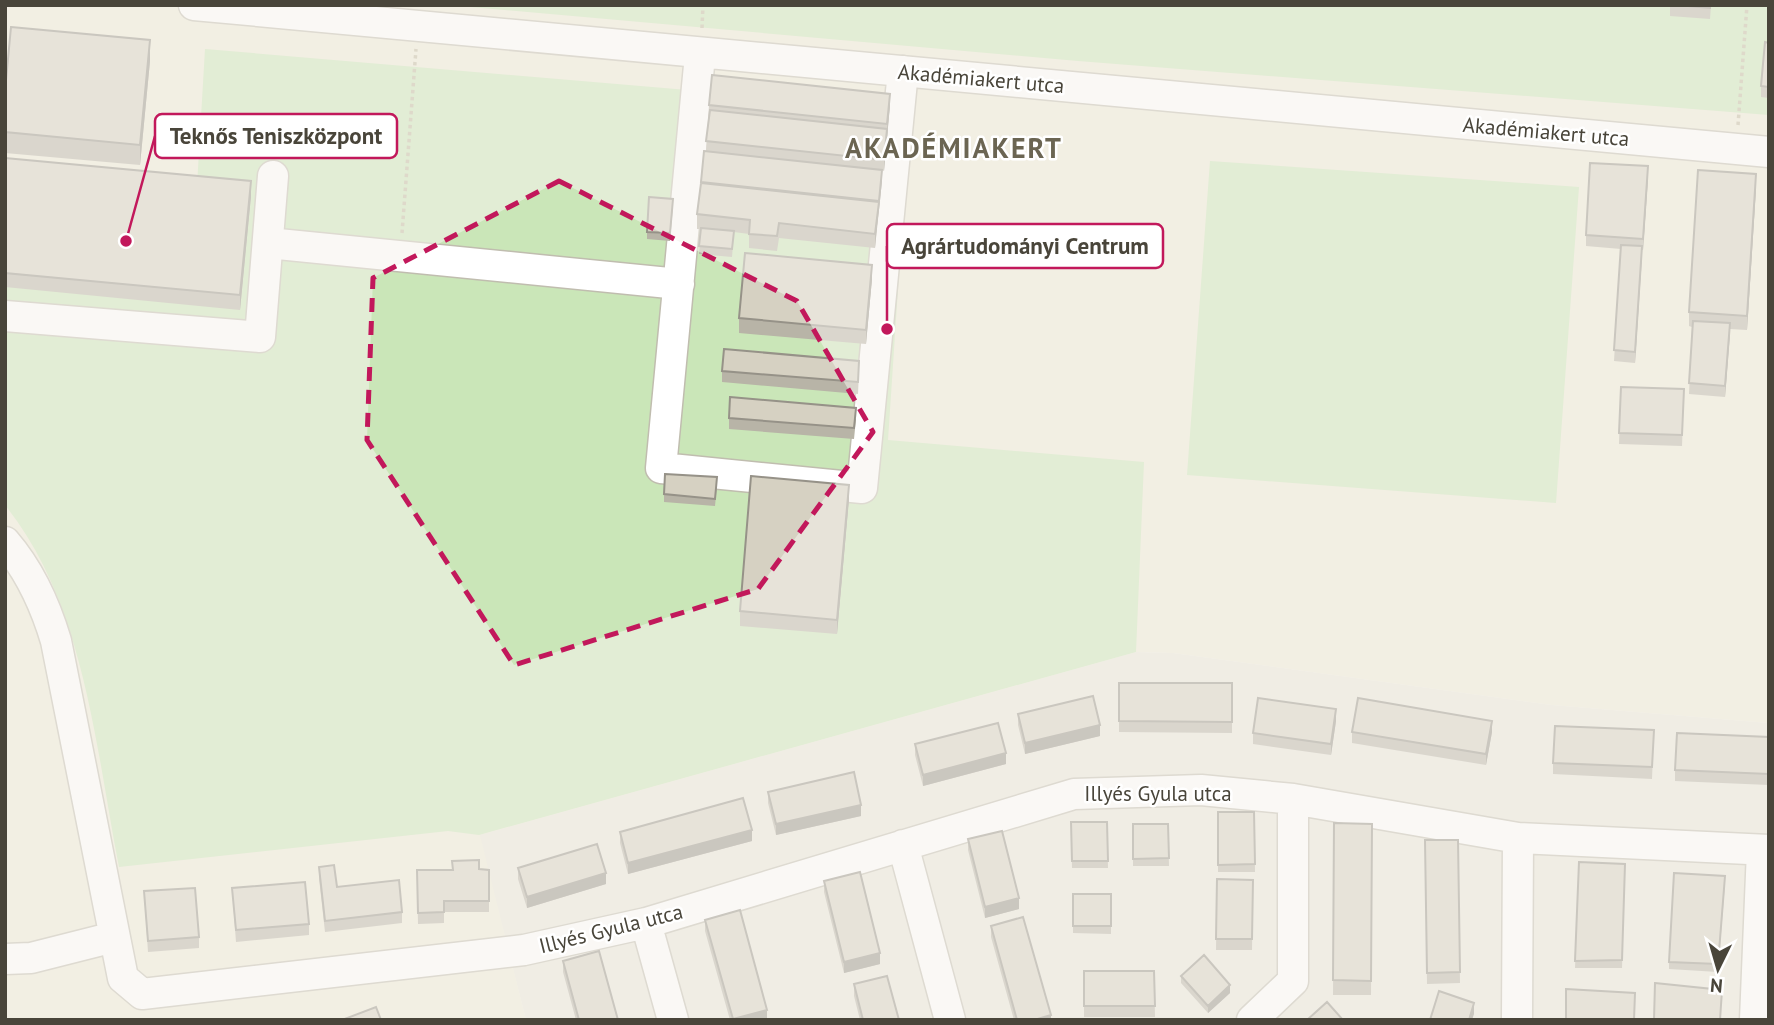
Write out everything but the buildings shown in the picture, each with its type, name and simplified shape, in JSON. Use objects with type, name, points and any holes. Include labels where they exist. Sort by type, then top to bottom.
[{"type":"street","name":"Akadémiakert utca","points":[[194,5],[700,55],[904,71],[1769,152]]},
{"type":"street","points":[[700,55],[661,468],[862,488],[904,71]]},
{"type":"street","points":[[5,316],[260,338],[273,176]]},
{"type":"street","points":[[268,243],[679,284]]},
{"type":"street","name":"Illyés Gyula utca","points":[[5,542],[27,571],[47,611],[57,641],[123,978],[142,993],[524,950],[646,923],[1074,794],[1201,790],[1293,799],[1518,838],[1765,850]]},
{"type":"street","points":[[1252,1020],[1293,981],[1293,799]]},
{"type":"street","points":[[1517,1020],[1518,838]]},
{"type":"street","points":[[903,845],[950,1020]]},
{"type":"street","points":[[1755,1020],[1765,850]]},
{"type":"street","points":[[646,923],[673,1020]]},
{"type":"street","points":[[5,960],[31,958],[114,937]]},
{"type":"path","points":[[1736,149],[1747,5]]},
{"type":"path","points":[[400,256],[417,27]]},
{"type":"highlighted area","points":[[559,181],[797,301],[873,432],[758,589],[514,665],[367,440],[373,278]]},
{"type":"shaded area","points":[[5,5],[1769,5],[1769,723],[1552,705],[1173,653],[1136,652],[480,835],[526,1020],[5,1020]]},
{"type":"shaded area","points":[[1136,652],[1173,653],[1552,705],[1769,723],[1769,1020],[526,1020],[479,835]]},
{"type":"green space","points":[[448,5],[1769,5],[1769,115],[1078,61]]},
{"type":"green space","points":[[205,49],[910,109],[888,440],[1144,462],[1136,652],[479,835],[448,831],[119,867],[93,725],[70,631],[32,544],[5,505],[5,186],[196,203]]},
{"type":"green space","points":[[1210,161],[1579,187],[1556,503],[1187,475]]},
{"type":"place","name":"Teknős Teniszközpont","points":[[126,241]]},
{"type":"place","name":"Agrártudományi Centrum","points":[[887,329]]},
{"type":"district","name":"AKADÉMIAKERT","points":[[954,148]]}]
